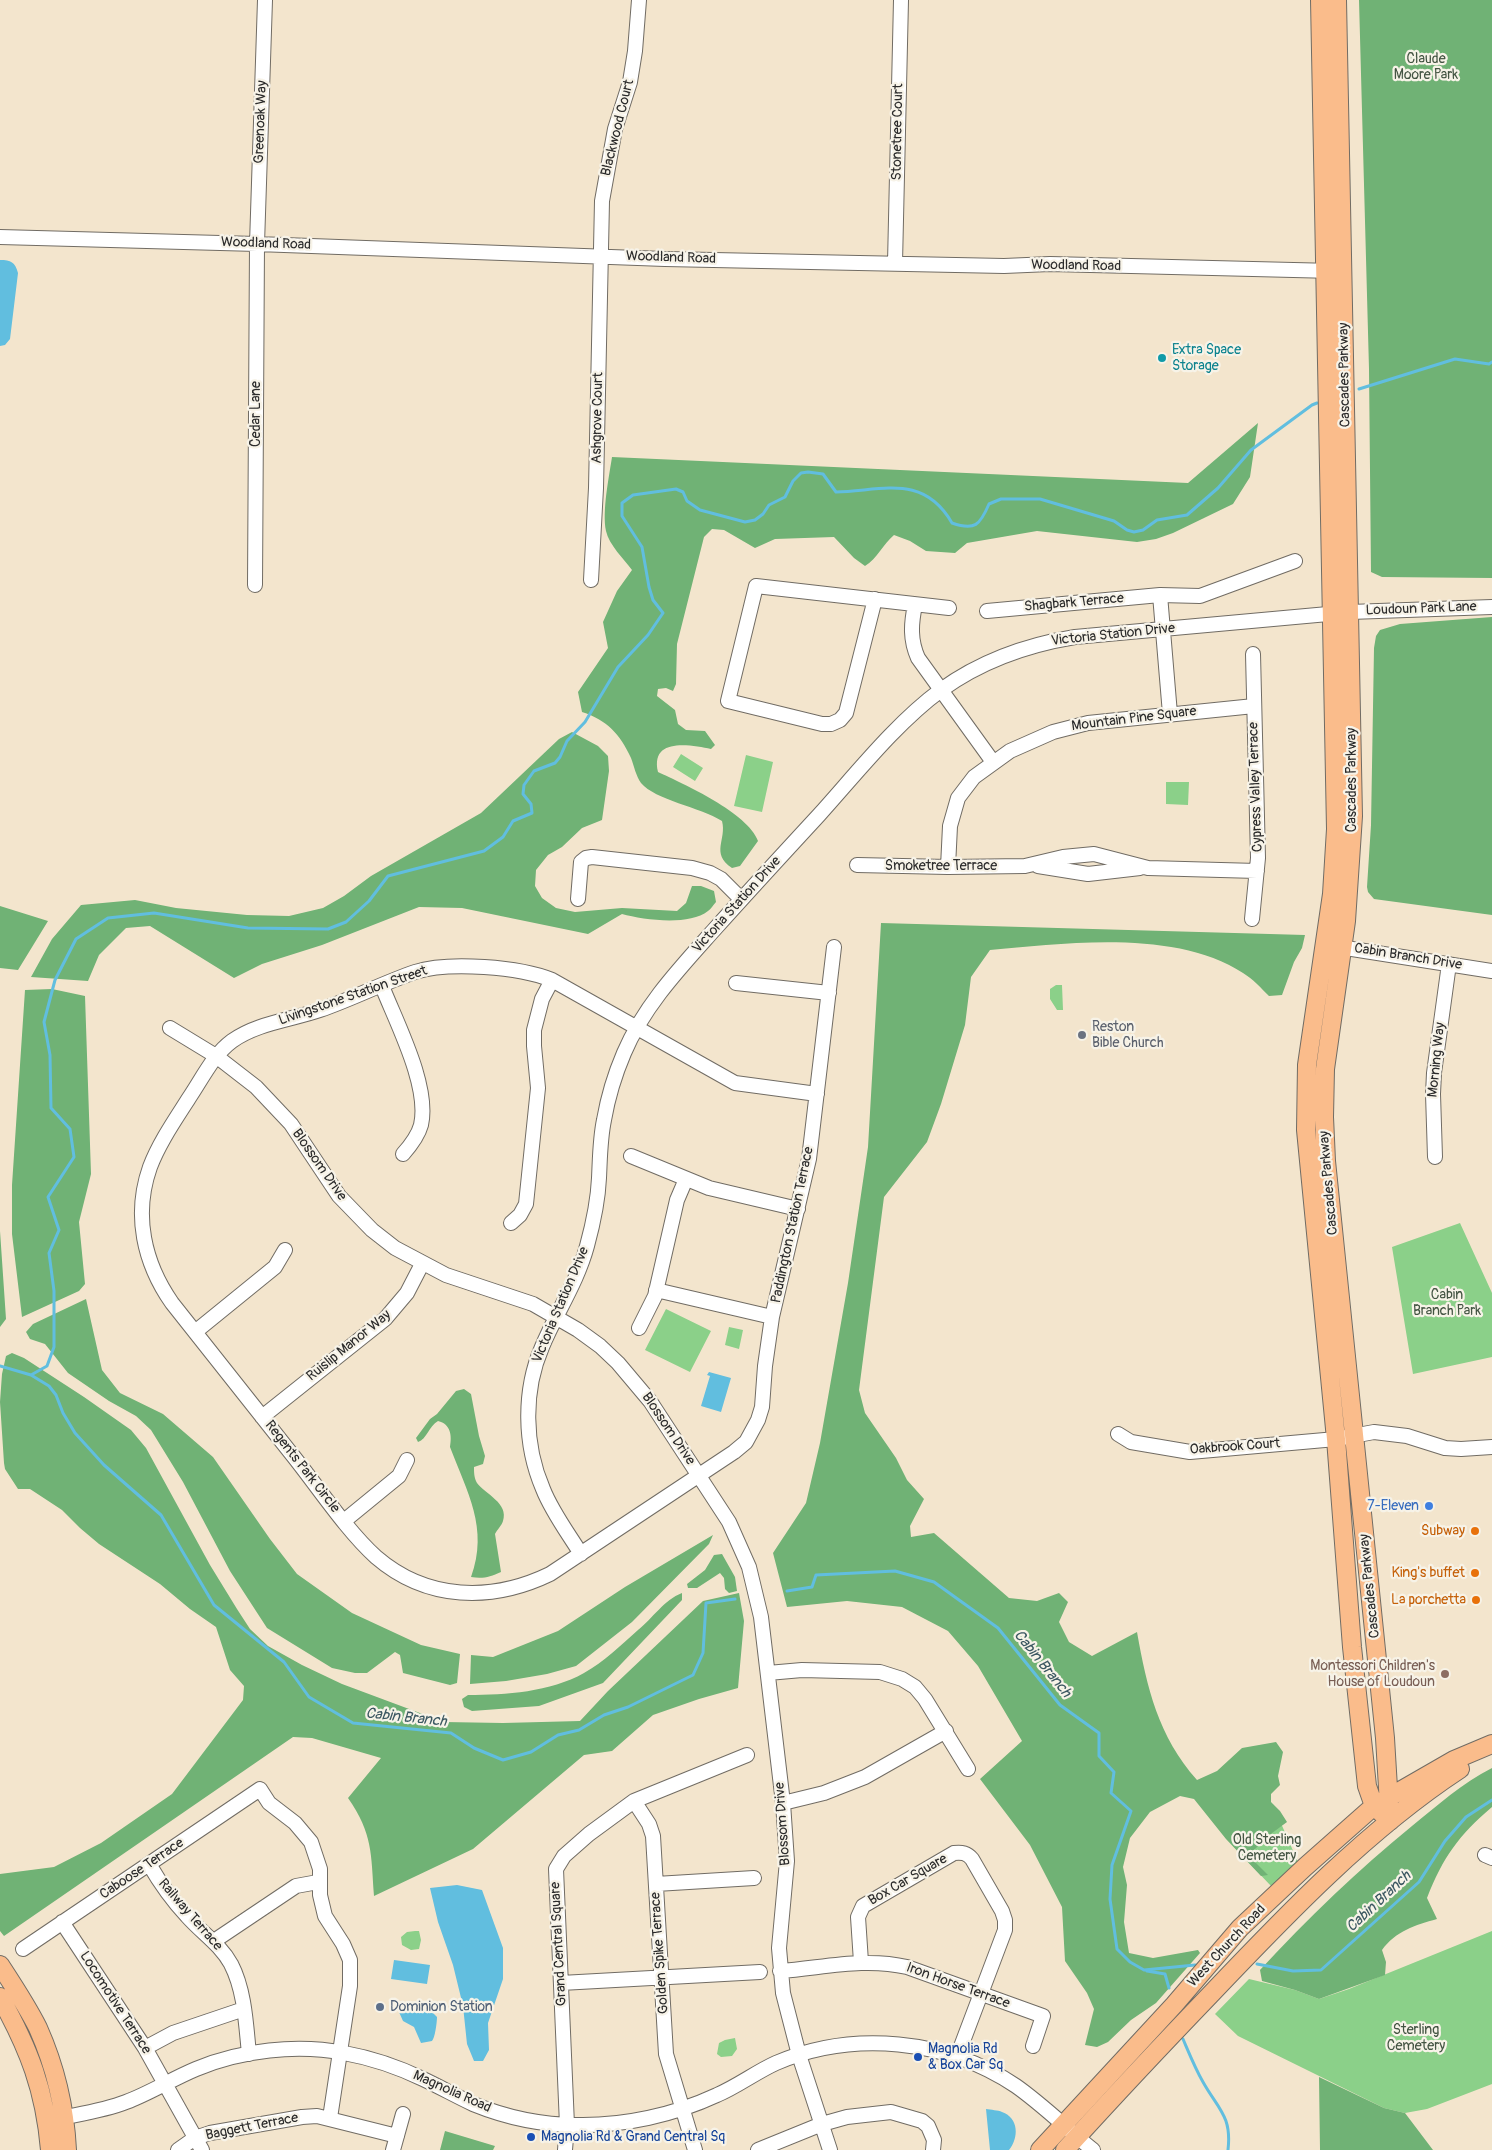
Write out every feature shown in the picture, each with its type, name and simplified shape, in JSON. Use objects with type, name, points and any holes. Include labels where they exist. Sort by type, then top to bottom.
[{"type":"main road","name":"Cascades Parkway","points":[[1320,0],[1350,612],[1353,816],[1351,867],[1325,1069],[1324,1117],[1326,1162],[1389,1785],[1381,1802]]},
{"type":"main road","name":"Cascades Parkway","points":[[1337,0],[1332,613],[1336,829],[1332,894],[1309,1051],[1306,1115],[1309,1172],[1336,1439],[1355,1677],[1367,1786],[1381,1802],[1390,1821]]},
{"type":"main road","name":"West Church Road","points":[[1069,2138],[1174,2005],[1240,1928],[1381,1802],[1454,1760],[1492,1744]]},
{"type":"main road","name":"West Church Road","points":[[1040,2150],[1069,2138],[1265,1936],[1390,1821],[1429,1790],[1492,1750]]},
{"type":"main road","points":[[0,1965],[37,2027],[52,2066],[65,2117],[68,2150]]},
{"type":"main road","points":[[0,1997],[21,2036],[36,2072],[48,2121],[50,2150]]},
{"type":"street","name":"Greenoak Way","points":[[257,244],[265,0]]},
{"type":"street","name":"Blackwood Court","points":[[602,256],[602,201],[605,178],[615,129],[631,75],[635,51],[638,0]]},
{"type":"street","name":"Stonetree Court","points":[[895,264],[901,0]]},
{"type":"street","name":"Woodland Road","points":[[0,237],[895,264],[1004,266],[1050,264],[1334,271]]},
{"type":"street","name":"Cedar Lane","points":[[255,585],[257,244]]},
{"type":"street","name":"Ashgrove Court","points":[[590,580],[596,488],[602,256]]},
{"type":"street","name":"Shagbark Terrace","points":[[987,612],[1160,595],[1187,597],[1212,593],[1295,561]]},
{"type":"street","points":[[875,599],[846,713],[840,720],[831,724],[822,724],[728,700],[756,586],[875,599],[915,605],[949,608]]},
{"type":"street","points":[[1160,595],[1170,714]]},
{"type":"street","points":[[915,605],[911,632],[913,648],[940,691],[993,762]]},
{"type":"street","name":"Loudoun Park Lane","points":[[1350,612],[1492,607]]},
{"type":"street","name":"Victoria Station Drive","points":[[581,1554],[542,1488],[531,1450],[528,1429],[530,1395],[535,1368],[542,1347],[571,1291],[587,1247],[598,1190],[600,1144],[608,1096],[622,1058],[636,1028],[664,987],[741,900],[908,719],[940,691],[981,665],[1024,648],[1075,638],[1350,612]]},
{"type":"street","name":"Cypress Valley Terrace","points":[[1252,919],[1257,871],[1253,654]]},
{"type":"street","name":"Mountain Pine Square","points":[[948,867],[950,826],[958,798],[974,776],[993,762],[1030,741],[1069,727],[1104,720],[1254,706]]},
{"type":"street","name":"Smoketree Terrace","points":[[1025,866],[1063,856],[1094,854],[1148,868]]},
{"type":"street","points":[[578,899],[581,862],[586,858],[592,857],[692,868],[710,873],[721,879],[741,900]]},
{"type":"street","name":"Smoketree Terrace","points":[[857,865],[1039,866],[1088,874],[1148,868],[1257,871]]},
{"type":"street","name":"Cabin Branch Drive","points":[[1324,944],[1492,971]]},
{"type":"street","name":"Paddington Station Terrace","points":[[700,1476],[746,1442],[758,1420],[762,1407],[765,1366],[772,1317],[809,1159],[834,947]]},
{"type":"street","name":"Morning Way","points":[[1435,1157],[1434,1074],[1449,964]]},
{"type":"street","name":"Livingstone Station Street","points":[[216,1056],[230,1042],[254,1029],[329,1007],[416,972],[450,966],[523,971],[552,980],[735,1083],[817,1094]]},
{"type":"street","points":[[510,1223],[520,1215],[526,1204],[538,1088],[534,1030],[542,999],[552,980]]},
{"type":"street","points":[[736,983],[829,993]]},
{"type":"street","points":[[382,986],[420,1086],[421,1124],[414,1140],[403,1154]]},
{"type":"street","name":"Blossom Drive","points":[[170,1028],[238,1072],[274,1105],[302,1140],[324,1176],[355,1214],[396,1248],[422,1264],[454,1278],[533,1304],[558,1317],[600,1346],[635,1381],[729,1522],[749,1567],[761,1617],[783,1803],[787,1861],[780,1924],[780,1972],[788,2016],[830,2150]]},
{"type":"street","name":"Regents Park Circle","points":[[216,1056],[159,1148],[150,1166],[142,1203],[144,1240],[154,1273],[168,1297],[364,1545],[392,1568],[425,1585],[464,1593],[498,1592],[516,1588],[550,1574],[700,1476]]},
{"type":"street","points":[[631,1156],[709,1188],[798,1209]]},
{"type":"street","points":[[639,1328],[656,1290],[677,1200],[686,1179]]},
{"type":"street","points":[[195,1332],[275,1267],[284,1250]]},
{"type":"street","name":"Ruislip Manor Way","points":[[262,1417],[385,1319],[408,1293],[422,1264]]},
{"type":"street","points":[[656,1290],[772,1317]]},
{"type":"street","name":"Oakbrook Court","points":[[1118,1434],[1131,1442],[1190,1452],[1336,1439],[1374,1432],[1390,1433],[1445,1448],[1461,1450],[1492,1447]]},
{"type":"street","points":[[344,1521],[399,1476],[407,1460]]},
{"type":"street","points":[[768,1673],[802,1670],[880,1672],[909,1683],[920,1693],[946,1730],[968,1769]]},
{"type":"street","points":[[783,1803],[824,1793],[858,1780],[946,1730]]},
{"type":"street","name":"Grand Central Square","points":[[565,2150],[567,2125],[556,1869],[564,1856],[589,1834],[634,1801],[747,1755]]},
{"type":"street","name":"Caboose Terrace","points":[[23,1948],[260,1788],[269,1803],[295,1823],[311,1842],[320,1869],[318,1882]]},
{"type":"street","name":"Golden Spike Terrace","points":[[634,1801],[649,1824],[653,1836],[666,2054],[695,2150]]},
{"type":"street","name":"Box Car Square","points":[[861,1962],[858,1917],[863,1906],[954,1853],[961,1852],[968,1855],[1005,1920],[1003,1937],[957,2057]]},
{"type":"street","name":"Railway Terrace","points":[[149,1864],[170,1897],[188,1918],[214,1941],[231,1964],[244,2009],[249,2054]]},
{"type":"street","points":[[656,1884],[754,1878]]},
{"type":"street","points":[[214,1941],[296,1886],[318,1882],[325,1916],[347,1951],[351,1969],[341,2052],[330,2118]]},
{"type":"street","name":"Locomotive Terrace","points":[[62,1922],[144,2048],[199,2144]]},
{"type":"street","name":"Iron Horse Terrace","points":[[780,1972],[861,1962],[890,1963],[907,1967],[1043,2016],[1033,2046]]},
{"type":"street","points":[[561,1983],[663,1979],[760,1972]]},
{"type":"street","points":[[144,2048],[174,2033],[244,2009]]},
{"type":"street","name":"Magnolia Road","points":[[48,2121],[124,2103],[196,2069],[249,2054],[297,2050],[341,2052],[399,2068],[452,2094],[494,2111],[537,2122],[567,2125],[596,2124],[634,2120],[682,2109],[720,2094],[761,2071],[814,2050],[842,2045],[891,2044],[915,2046],[957,2057],[996,2075],[1016,2087],[1069,2138],[1093,2150]]},
{"type":"street","points":[[758,2150],[822,2124],[847,2117],[891,2112],[922,2121],[928,2126],[934,2140],[933,2150]]},
{"type":"street","name":"Baggett Terrace","points":[[178,2150],[199,2144],[225,2129],[317,2116],[330,2118],[395,2143],[403,2114]]},
{"type":"green space","name":"Claude Moore Park","points":[[1359,0],[1492,0],[1492,578],[1382,577],[1371,572],[1369,369]]},
{"type":"green space","points":[[1258,423],[1250,477],[1233,504],[1173,533],[1156,539],[1137,542],[1037,531],[967,543],[955,553],[926,551],[910,541],[894,535],[865,566],[854,558],[834,537],[775,539],[755,548],[724,530],[712,529],[704,537],[677,644],[676,684],[673,691],[666,688],[658,689],[657,696],[675,710],[678,724],[686,730],[705,731],[715,745],[711,749],[683,745],[666,748],[660,753],[657,761],[658,772],[714,800],[742,820],[752,830],[758,841],[740,866],[732,868],[725,862],[720,852],[723,834],[722,821],[667,799],[648,789],[639,780],[631,758],[612,729],[599,719],[582,712],[578,692],[608,648],[603,622],[617,591],[632,570],[613,547],[606,531],[605,504],[612,457],[1188,483]]},
{"type":"green space","points":[[1492,617],[1492,915],[1374,899],[1368,892],[1367,887],[1371,825],[1374,648],[1376,636],[1380,630],[1400,624]]},
{"type":"green space","points":[[572,732],[598,746],[608,756],[609,771],[602,820],[582,828],[562,847],[548,855],[536,870],[535,886],[542,898],[556,908],[575,912],[622,908],[677,911],[686,903],[692,886],[701,886],[714,891],[716,902],[708,911],[690,919],[678,920],[654,920],[622,914],[588,934],[462,908],[419,907],[322,945],[262,964],[234,978],[150,926],[126,928],[99,955],[88,981],[31,977],[52,939],[81,905],[135,900],[176,908],[247,915],[289,916],[323,908],[344,896],[371,876],[481,813],[559,739]]},
{"type":"green space","points":[[681,754],[703,768],[695,781],[673,767]]},
{"type":"green space","points":[[746,755],[773,762],[762,812],[734,806]]},
{"type":"green space","points":[[1166,782],[1189,782],[1188,805],[1166,804]]},
{"type":"green space","points":[[0,906],[48,921],[18,970],[0,968]]},
{"type":"green space","points":[[881,923],[1305,935],[1302,948],[1294,962],[1282,995],[1269,996],[1243,973],[1216,959],[1186,950],[1120,942],[1052,944],[990,950],[971,977],[965,1025],[941,1104],[927,1142],[884,1197],[859,1390],[865,1413],[896,1458],[907,1480],[924,1499],[910,1526],[911,1537],[934,1533],[1009,1598],[1037,1601],[1059,1593],[1068,1602],[1059,1622],[1069,1642],[1092,1656],[1137,1632],[1145,1673],[1156,1710],[1173,1746],[1197,1780],[1217,1771],[1242,1748],[1276,1742],[1283,1752],[1278,1776],[1280,1785],[1271,1794],[1271,1802],[1287,1822],[1268,1836],[1252,1852],[1255,1862],[1268,1875],[1261,1876],[1226,1839],[1194,1799],[1180,1796],[1150,1812],[1130,1838],[1123,1867],[1127,1885],[1124,1922],[1129,1953],[1153,1958],[1198,1950],[1200,1953],[1156,2003],[1131,2020],[1108,2042],[1097,2047],[1085,2045],[1094,2009],[1087,1993],[1065,1961],[1062,1907],[1030,1845],[980,1779],[1022,1741],[978,1666],[948,1631],[902,1607],[847,1601],[787,1607],[773,1553],[806,1503],[820,1443],[848,1283],[868,1147]]},
{"type":"green space","points":[[1056,985],[1062,985],[1063,1010],[1057,1010],[1050,999],[1050,989]]},
{"type":"green space","points":[[52,989],[85,996],[91,1174],[79,1222],[85,1284],[79,1291],[22,1317],[12,1234],[12,1185],[25,990]]},
{"type":"green space","name":"Cabin Branch Park","points":[[1460,1223],[1492,1293],[1492,1357],[1413,1374],[1392,1247]]},
{"type":"green space","points":[[0,1231],[6,1319],[0,1327]]},
{"type":"green space","points":[[86,1299],[102,1370],[120,1393],[163,1414],[213,1457],[270,1539],[297,1574],[352,1613],[421,1645],[460,1654],[457,1683],[450,1685],[403,1673],[400,1655],[395,1652],[367,1673],[355,1673],[332,1668],[267,1628],[230,1571],[183,1482],[151,1430],[136,1416],[109,1401],[68,1373],[45,1344],[30,1339],[26,1332],[33,1324]]},
{"type":"green space","points":[[666,1309],[711,1331],[690,1372],[645,1350]]},
{"type":"green space","points":[[729,1327],[743,1330],[739,1349],[725,1345]]},
{"type":"green space","points":[[12,1353],[24,1358],[131,1430],[146,1448],[210,1565],[250,1629],[268,1646],[342,1684],[444,1722],[580,1721],[608,1691],[703,1601],[739,1593],[744,1621],[738,1688],[653,1715],[612,1751],[584,1755],[473,1849],[374,1896],[369,1845],[362,1823],[348,1798],[381,1758],[312,1738],[293,1737],[4,1936],[0,1931],[0,1874],[54,1867],[101,1843],[172,1794],[243,1700],[244,1686],[230,1670],[216,1627],[190,1609],[160,1584],[99,1544],[62,1510],[30,1489],[18,1489],[5,1469],[0,1402],[2,1374],[6,1356]]},
{"type":"green space","points":[[464,1389],[471,1394],[485,1456],[483,1464],[474,1467],[475,1479],[500,1504],[504,1515],[502,1523],[495,1534],[501,1572],[483,1578],[471,1577],[478,1542],[477,1526],[469,1495],[450,1447],[450,1431],[446,1425],[438,1421],[421,1440],[418,1442],[416,1438],[430,1419],[437,1414],[456,1391]]},
{"type":"green space","points":[[713,1535],[709,1544],[632,1622],[576,1666],[547,1674],[506,1681],[470,1684],[471,1655],[493,1657],[558,1631],[625,1587]]},
{"type":"green space","points":[[722,1554],[735,1577],[737,1591],[729,1593],[725,1589],[724,1578],[720,1573],[697,1588],[688,1588],[687,1584],[705,1570],[714,1555]]},
{"type":"green space","points":[[682,1593],[682,1600],[603,1683],[539,1706],[472,1711],[464,1707],[462,1699],[468,1695],[528,1691],[557,1684],[584,1673],[612,1653],[670,1600]]},
{"type":"green space","points":[[1492,1768],[1492,1807],[1470,1827],[1453,1848],[1439,1870],[1427,1898],[1437,1919],[1406,1930],[1387,1943],[1382,1950],[1386,1962],[1385,1975],[1319,1999],[1262,1981],[1260,1970],[1353,1877],[1450,1795],[1470,1780]]},
{"type":"green space","name":"Old Sterling Cemetery","points":[[1276,1812],[1298,1862],[1271,1886],[1233,1846]]},
{"type":"green space","points":[[419,1931],[421,1940],[419,1949],[411,1950],[402,1945],[401,1937],[407,1932]]},
{"type":"green space","name":"Sterling Cemetery","points":[[1492,1931],[1492,2084],[1427,2109],[1405,2113],[1384,2108],[1238,2036],[1215,2014],[1249,1979],[1295,1990],[1319,1999],[1349,1989]]},
{"type":"green space","points":[[735,2038],[737,2049],[732,2056],[721,2057],[717,2054],[719,2043]]},
{"type":"green space","points":[[1319,2077],[1384,2108],[1405,2113],[1433,2150],[1320,2150]]},
{"type":"green space","points":[[445,2131],[495,2146],[493,2150],[440,2150]]},
{"type":"water","points":[[0,260],[12,262],[18,273],[10,339],[5,345],[0,346]]},
{"type":"water","points":[[709,1372],[731,1378],[721,1412],[701,1406],[710,1376],[707,1375]]},
{"type":"water","points":[[457,1885],[482,1890],[503,1948],[503,1979],[488,2023],[489,2050],[483,2061],[474,2061],[467,2044],[463,2006],[430,1888]]},
{"type":"water","points":[[394,1960],[430,1965],[427,1984],[391,1979]]},
{"type":"water","points":[[409,2004],[418,2009],[424,2008],[428,2013],[433,2013],[437,2017],[432,2041],[421,2043],[414,2027],[403,2021],[399,2012],[403,2005]]},
{"type":"water","points":[[986,2109],[1002,2112],[1012,2119],[1016,2134],[1009,2150],[990,2150]]},
{"type":"waterway","points":[[1359,389],[1455,359],[1489,364],[1492,362]]},
{"type":"waterway","points":[[31,1375],[47,1366],[54,1347],[54,1291],[49,1253],[59,1230],[48,1197],[74,1157],[70,1129],[51,1108],[50,1055],[44,1022],[55,980],[76,939],[108,918],[154,913],[248,928],[328,929],[346,922],[369,901],[388,876],[484,851],[503,837],[513,821],[532,813],[531,804],[523,794],[524,785],[534,771],[555,763],[560,757],[567,741],[585,722],[618,667],[648,635],[663,613],[653,600],[642,547],[622,516],[622,503],[633,495],[676,489],[683,492],[687,501],[700,510],[745,522],[755,520],[763,514],[769,505],[785,497],[793,481],[801,473],[808,472],[823,474],[836,492],[885,488],[915,491],[928,497],[941,507],[952,523],[960,525],[971,526],[976,524],[983,517],[989,504],[1001,499],[1040,499],[1114,521],[1127,530],[1134,532],[1143,530],[1157,520],[1187,515],[1218,488],[1251,450],[1317,403]]},
{"type":"waterway","name":"Cabin Branch","points":[[0,1366],[31,1375],[49,1386],[56,1395],[63,1413],[75,1433],[104,1465],[161,1515],[214,1605],[284,1662],[309,1697],[353,1723],[451,1733],[474,1748],[503,1760],[531,1752],[558,1735],[579,1730],[604,1715],[628,1707],[693,1675],[703,1653],[706,1603],[735,1599]]},
{"type":"waterway","name":"Cabin Branch","points":[[787,1591],[812,1587],[816,1575],[895,1571],[934,1582],[998,1628],[1060,1705],[1099,1733],[1099,1756],[1114,1772],[1111,1793],[1131,1811],[1112,1865],[1110,1899],[1117,1949],[1130,1962],[1144,1970],[1195,1965]]},
{"type":"waterway","name":"Cabin Branch","points":[[1257,1964],[1293,1971],[1321,1970],[1419,1882],[1445,1841],[1466,1817],[1492,1800]]},
{"type":"waterway","points":[[1147,1971],[1165,1974],[1169,1988]]},
{"type":"waterway","points":[[1183,2039],[1200,2077],[1223,2113],[1228,2129],[1228,2150]]},
{"type":"place","name":"Extra Space Storage","points":[[1162,358]]},
{"type":"place","name":"Reston Bible Church","points":[[1082,1035]]},
{"type":"place","name":"7-Eleven","points":[[1429,1506]]},
{"type":"place","name":"Subway","points":[[1475,1531]]},
{"type":"place","name":"King's buffet","points":[[1475,1573]]},
{"type":"place","name":"La porchetta","points":[[1476,1600]]},
{"type":"place","name":"Montessori Children's House of Loudoun","points":[[1445,1674]]},
{"type":"place","name":"Dominion Station","points":[[380,2007]]},
{"type":"place","name":"Magnolia Rd & Box Car Sq","points":[[918,2057]]},
{"type":"place","name":"Magnolia Rd & Grand Central Sq","points":[[531,2137]]}]
